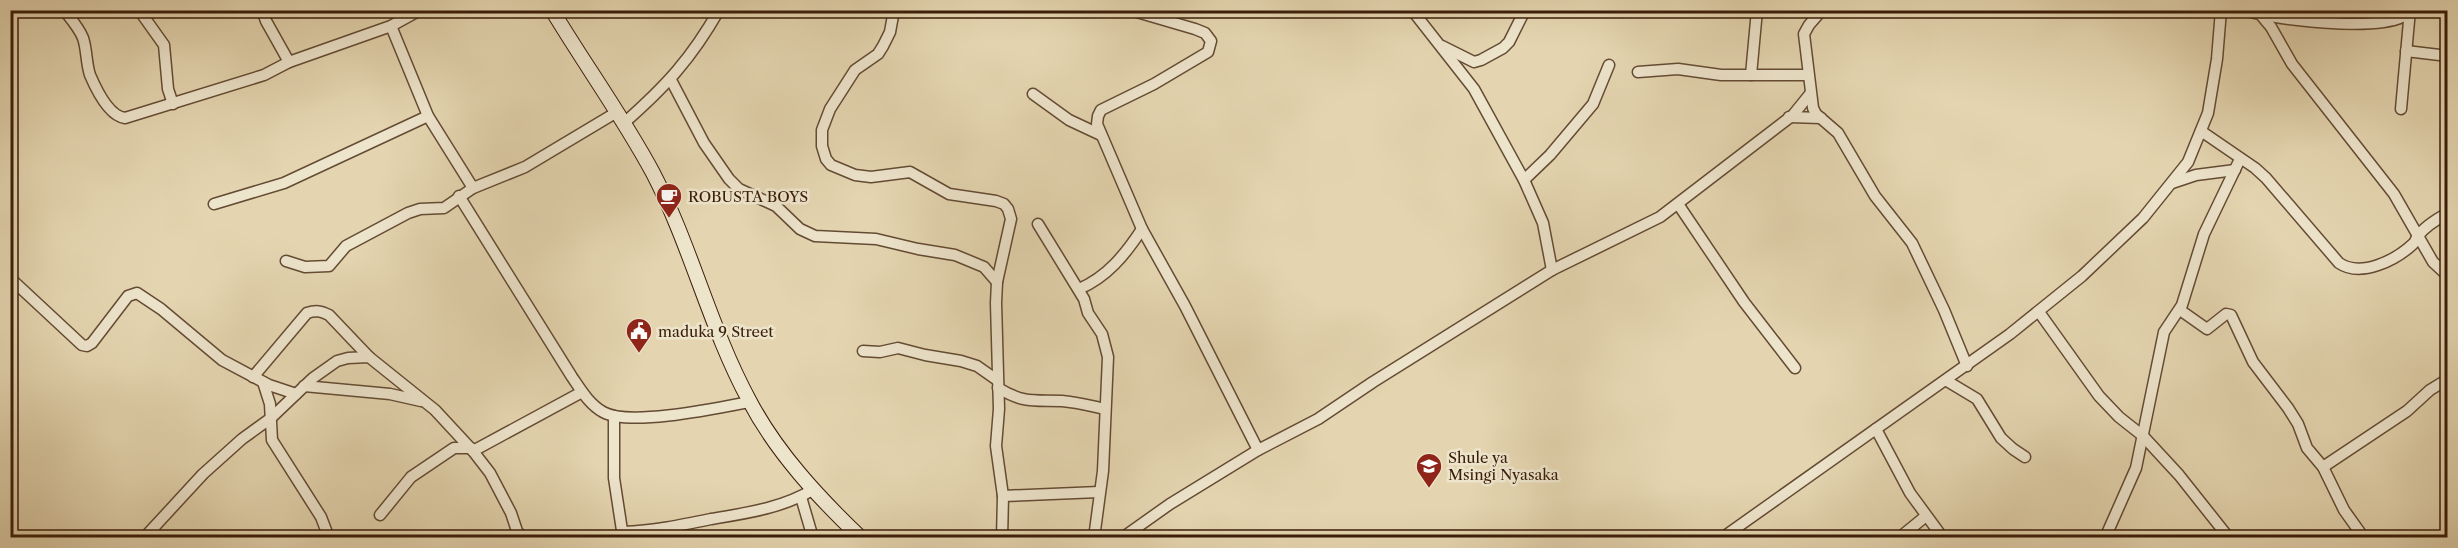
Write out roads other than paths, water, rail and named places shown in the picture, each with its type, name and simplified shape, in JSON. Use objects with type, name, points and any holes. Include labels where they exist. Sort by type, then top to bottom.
[{"type":"main road","points":[[552,10],[653,174],[694,267],[712,321],[749,402],[783,452],[814,489],[861,537]]},
{"type":"street","points":[[64,10],[80,32],[91,76],[100,94],[115,114],[121,117],[130,117],[264,75],[290,62],[391,26],[420,10]]},
{"type":"street","points":[[139,10],[164,45],[168,89],[173,104]]},
{"type":"street","points":[[262,10],[290,62]]},
{"type":"street","points":[[286,261],[305,267],[329,266],[346,246],[408,213],[420,209],[444,208],[473,188],[525,167],[620,117],[671,80],[693,53],[719,10]]},
{"type":"street","points":[[894,10],[890,32],[878,54],[855,70],[824,122],[821,139],[826,159],[831,165],[855,175],[871,177],[910,172],[949,194],[1004,204],[1008,209],[1011,219],[997,282],[999,409],[996,453],[1003,496],[1002,537]]},
{"type":"street","points":[[1130,10],[1195,29],[1209,37],[1211,44],[1208,52],[1185,67],[1101,110],[1097,124],[1142,229],[1185,306],[1258,450]]},
{"type":"street","points":[[1412,10],[1474,89],[1524,180],[1543,223],[1552,270]]},
{"type":"street","points":[[1474,62],[1503,48],[1519,24],[1525,10]]},
{"type":"street","points":[[1751,75],[1757,10]]},
{"type":"street","points":[[1822,10],[1804,34],[1813,108],[1838,133],[1875,196],[1912,243],[1944,310],[1967,366]]},
{"type":"street","points":[[1722,537],[1947,381],[2039,312],[2115,247],[2143,219],[2188,162],[2208,113],[2217,59],[2221,10]]},
{"type":"street","points":[[2244,10],[2260,15],[2323,22],[2380,23],[2402,17],[2408,10]]},
{"type":"street","points":[[2401,109],[2408,10]]},
{"type":"street","points":[[2260,15],[2271,27],[2292,64],[2394,194],[2433,262],[2448,276]]},
{"type":"street","points":[[391,26],[428,116],[473,188]]},
{"type":"street","points":[[1439,44],[1474,62]]},
{"type":"street","points":[[2406,51],[2448,56]]},
{"type":"street","points":[[1474,62],[1474,89]]},
{"type":"street","points":[[1524,180],[1550,155],[1593,104],[1609,65]]},
{"type":"street","points":[[1638,72],[1678,69],[1704,74],[1808,75]]},
{"type":"street","points":[[671,80],[704,143],[729,179],[739,189],[776,206],[800,228],[815,236],[876,239],[955,255],[984,267],[997,282]]},
{"type":"street","points":[[1033,94],[1069,120],[1101,135]]},
{"type":"street","points":[[1122,537],[1170,504],[1258,450],[1318,419],[1373,382],[1496,308],[1552,270],[1660,218],[1789,117],[1810,94]]},
{"type":"street","points":[[214,204],[284,183],[428,116]]},
{"type":"street","points":[[1789,117],[1821,118]]},
{"type":"street","points":[[2201,131],[2237,165]]},
{"type":"street","points":[[2105,537],[2136,468],[2160,346],[2169,322],[2180,310],[2204,234],[2237,165]]},
{"type":"street","points":[[2172,184],[2196,175],[2237,165],[2255,168],[2344,266],[2361,268],[2374,266],[2394,257],[2414,243],[2431,223],[2448,213]]},
{"type":"street","points":[[459,196],[582,392],[596,407],[614,416],[672,415],[749,402]]},
{"type":"street","points":[[1678,204],[1744,302],[1795,368]]},
{"type":"street","points":[[1038,225],[1079,289],[1088,313],[1107,345],[1103,471],[1094,537]]},
{"type":"street","points":[[1079,289],[1096,282],[1108,272],[1131,247],[1142,229]]},
{"type":"street","points":[[10,278],[82,345],[87,346],[92,343],[128,296],[137,293],[184,327],[222,360],[258,380],[300,390],[390,394],[424,402]]},
{"type":"street","points":[[2180,310],[2206,329],[2226,314],[2231,315],[2257,368],[2288,408],[2298,424],[2307,448],[2323,467],[2344,510],[2364,537]]},
{"type":"street","points":[[258,380],[308,313],[320,311],[328,315],[369,357],[454,429],[472,450],[501,493],[512,513],[517,535]]},
{"type":"street","points":[[2039,312],[2099,396],[2119,417],[2143,436],[2179,475],[2227,536]]},
{"type":"street","points":[[863,351],[880,352],[898,348],[962,361],[977,366],[997,384],[1025,401],[1036,403],[1061,401],[1105,409]]},
{"type":"street","points":[[144,537],[203,474],[233,446],[271,418],[300,390],[337,361],[369,357]]},
{"type":"street","points":[[2323,467],[2407,411],[2430,390],[2448,379]]},
{"type":"street","points":[[258,380],[269,397],[272,440],[321,517],[329,537]]},
{"type":"street","points":[[1947,381],[1977,399],[2001,438],[2025,456]]},
{"type":"street","points":[[380,515],[411,477],[454,448],[472,450],[582,392]]},
{"type":"street","points":[[614,416],[614,478],[623,535],[771,507],[801,497],[814,489]]},
{"type":"street","points":[[1876,429],[1910,493],[1943,537]]},
{"type":"street","points":[[1003,496],[1099,492]]},
{"type":"street","points":[[801,497],[813,537]]},
{"type":"street","points":[[1899,537],[1926,516]]},
{"type":"place","name":"ROBUSTA BOYS","points":[[669,219]]},
{"type":"place","name":"maduka 9 Street","points":[[639,354]]},
{"type":"place","name":"Shule ya Msingi Nyasaka","points":[[1429,489]]}]
